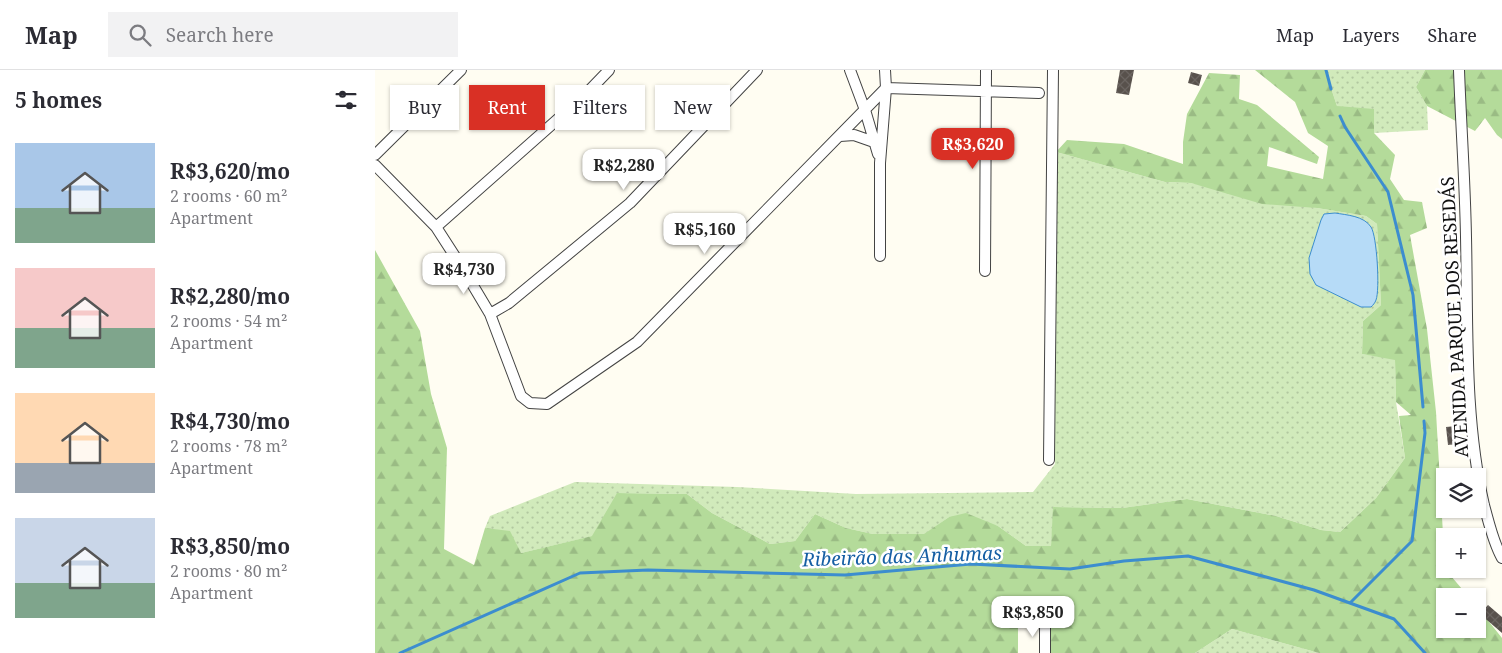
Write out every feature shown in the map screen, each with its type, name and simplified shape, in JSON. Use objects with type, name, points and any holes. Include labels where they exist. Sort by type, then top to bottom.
[{"type":"street","points":[[375,154],[461,70]]},
{"type":"street","points":[[436,227],[584,96],[609,70]]},
{"type":"street","points":[[490,314],[509,303],[630,203],[757,70]]},
{"type":"street","points":[[850,70],[865,110],[880,163]]},
{"type":"street","points":[[880,256],[880,163],[886,88],[885,70]]},
{"type":"street","points":[[985,271],[986,70]]},
{"type":"street","points":[[1049,460],[1053,70]]},
{"type":"street","name":"AVENIDA PARQUE DOS RESEDÁS","points":[[1459,70],[1465,194],[1470,408],[1478,477],[1490,529],[1502,558]]},
{"type":"street","points":[[375,165],[436,227],[490,314],[521,396],[529,403],[547,404],[637,342],[886,88],[1039,92]]},
{"type":"street","points":[[840,136],[855,135],[874,142]]},
{"type":"street","points":[[1045,624],[1045,653]]},
{"type":"green space","points":[[1255,70],[1325,70],[1337,106],[1374,109],[1374,133],[1395,155],[1390,179],[1404,200],[1422,202],[1427,228],[1410,235],[1427,329],[1436,412],[1439,468],[1436,468],[1436,518],[1442,518],[1443,528],[1436,528],[1436,578],[1453,578],[1461,588],[1436,588],[1436,638],[1486,638],[1486,618],[1502,638],[1502,653],[1319,653],[1232,629],[1195,653],[1045,653],[1045,624],[1018,623],[1018,653],[375,653],[375,250],[420,331],[431,394],[447,448],[444,549],[474,565],[485,528],[510,531],[521,553],[592,536],[617,493],[687,494],[712,513],[770,544],[795,541],[815,514],[846,528],[873,534],[924,534],[949,517],[966,513],[998,526],[1026,546],[1051,546],[1053,507],[1122,508],[1187,499],[1276,516],[1321,530],[1340,532],[1376,498],[1405,458],[1399,416],[1411,415],[1396,402],[1395,360],[1362,354],[1363,321],[1381,305],[1377,224],[1366,216],[1317,208],[1262,204],[1191,183],[1165,182],[1056,152],[1067,140],[1124,144],[1183,164],[1183,142],[1187,114],[1209,73],[1240,75],[1239,99],[1257,105],[1319,157],[1317,164],[1269,147],[1267,166],[1323,179],[1328,146],[1308,133],[1295,102]]},
{"type":"green space","points":[[1325,70],[1425,70],[1416,87],[1427,106],[1428,130],[1374,133],[1337,106]]},
{"type":"green space","points":[[1425,70],[1502,70],[1502,139],[1485,118],[1475,131],[1427,106],[1416,87]]},
{"type":"green space","points":[[1056,152],[1165,182],[1191,183],[1366,216],[1377,224],[1381,305],[1363,321],[1362,354],[1395,359],[1396,402],[1405,458],[1376,498],[1340,532],[1321,530],[1276,516],[1187,499],[1122,508],[1054,507],[1051,546],[1026,546],[998,526],[949,517],[925,534],[873,534],[846,528],[815,514],[795,541],[770,544],[712,513],[687,494],[618,493],[593,536],[521,553],[485,528],[490,516],[575,482],[737,487],[856,494],[1033,492],[1055,464]]},
{"type":"green space","points":[[1232,629],[1319,653],[1195,653]]},
{"type":"water","points":[[1335,213],[1364,220],[1373,232],[1378,286],[1375,303],[1371,307],[1361,307],[1316,285],[1310,274],[1309,258],[1321,220],[1324,214]]},
{"type":"building","points":[[1120,70],[1134,70],[1129,95],[1116,93]]},
{"type":"building","points":[[1191,72],[1202,75],[1199,86],[1188,83]]},
{"type":"building","points":[[1456,426],[1458,444],[1448,445],[1446,427]]},
{"type":"building","points":[[1488,605],[1502,617],[1502,633],[1486,619],[1486,607]]},
{"type":"waterway","points":[[1326,70],[1331,89]]},
{"type":"waterway","points":[[1340,116],[1345,127],[1388,192],[1413,295],[1423,407]]},
{"type":"waterway","points":[[1350,603],[1412,541],[1425,433],[1424,421]]},
{"type":"waterway","name":"Ribeirão das Anhumas","points":[[400,653],[580,573],[648,570],[845,575],[971,564],[1070,569],[1124,561],[1188,556],[1314,590],[1394,619],[1425,653]]}]
